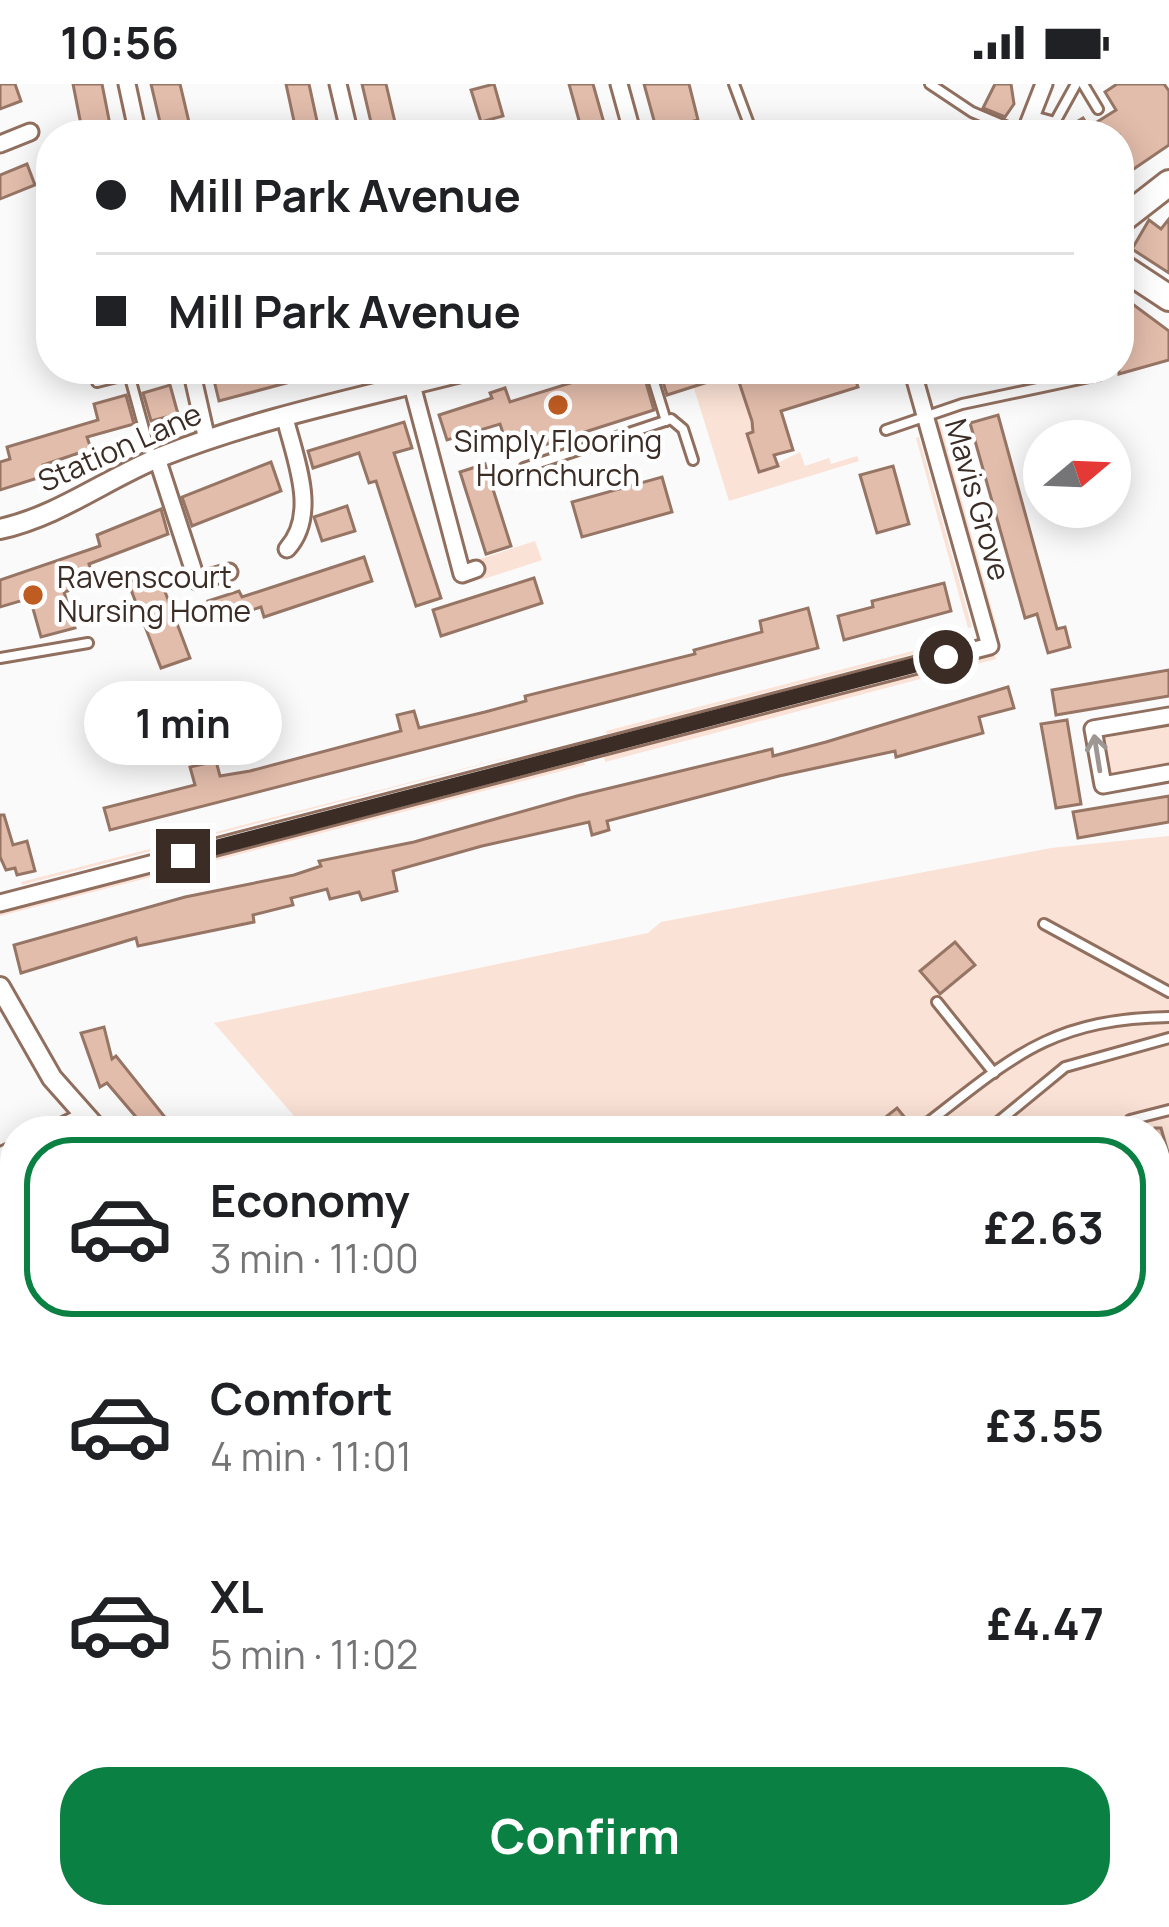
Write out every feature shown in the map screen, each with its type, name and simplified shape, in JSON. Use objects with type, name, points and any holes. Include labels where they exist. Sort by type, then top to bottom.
[{"type":"main road","points":[[1134,209],[1169,183]]},
{"type":"main road","points":[[1134,275],[1169,298]]},
{"type":"street","points":[[127,84],[135,120]]},
{"type":"street","points":[[338,84],[346,120]]},
{"type":"street","points":[[619,84],[629,120]]},
{"type":"street","points":[[1031,120],[1044,84]]},
{"type":"street","points":[[0,144],[30,132]]},
{"type":"street","points":[[194,384],[207,440]]},
{"type":"street","name":"Station Lane","points":[[0,529],[62,507],[154,459],[395,384]]},
{"type":"street","points":[[409,384],[462,574],[476,569]]},
{"type":"street","name":"Mavis Grove","points":[[0,903],[990,646],[916,384]]},
{"type":"street","points":[[285,418],[304,511],[296,538],[286,549]]},
{"type":"street","points":[[154,459],[197,581],[230,572]]},
{"type":"street","points":[[1169,716],[1093,729],[1102,785],[1169,772]]},
{"type":"street","points":[[0,987],[52,1078],[85,1115]]},
{"type":"lane","points":[[734,84],[747,120]]},
{"type":"lane","points":[[930,84],[990,120]]},
{"type":"lane","points":[[1056,120],[1079,84],[1098,109]]},
{"type":"lane","points":[[1032,116],[1047,120]]},
{"type":"lane","points":[[132,384],[154,459]]},
{"type":"lane","points":[[655,384],[666,421]]},
{"type":"lane","points":[[886,430],[925,416],[1061,384]]},
{"type":"lane","points":[[524,468],[666,421],[683,429],[693,460]]},
{"type":"lane","points":[[0,658],[88,643]]},
{"type":"lane","points":[[1044,924],[1169,992]]},
{"type":"lane","points":[[937,1002],[994,1073]]},
{"type":"lane","points":[[936,1116],[1038,1040],[1122,1018],[1169,1016]]},
{"type":"lane","points":[[1005,1116],[1065,1066],[1169,1038]]},
{"type":"shaded area","points":[[693,384],[740,384],[758,419],[750,422],[753,432],[747,435],[759,472],[800,452],[805,466],[829,458],[831,464],[857,456],[859,461],[729,501]]},
{"type":"shaded area","points":[[940,421],[998,631],[994,632],[936,423]]},
{"type":"shaded area","points":[[919,437],[972,627],[968,628]]},
{"type":"shaded area","points":[[535,541],[542,560],[481,580],[474,561]]},
{"type":"shaded area","points":[[966,637],[967,640],[606,731]]},
{"type":"shaded area","points":[[994,653],[996,659],[605,762],[604,756]]},
{"type":"shaded area","points":[[1169,722],[1169,765],[1107,778],[1099,734]]},
{"type":"shaded area","points":[[579,739],[22,885],[21,882]]},
{"type":"shaded area","points":[[585,765],[0,916],[0,912]]},
{"type":"shaded area","points":[[1169,836],[1169,1116],[294,1116],[214,1023],[648,933],[661,922],[1051,848]]},
{"type":"building","points":[[0,84],[15,84],[21,101],[0,109]]},
{"type":"building","points":[[73,84],[102,84],[109,120],[80,120]]},
{"type":"building","points":[[151,84],[180,84],[188,120],[159,120]]},
{"type":"building","points":[[286,84],[309,84],[317,120],[294,120]]},
{"type":"building","points":[[362,84],[386,84],[394,120],[370,120]]},
{"type":"building","points":[[494,84],[503,116],[480,120],[471,90]]},
{"type":"building","points":[[569,84],[593,84],[603,120],[579,120]]},
{"type":"building","points":[[644,84],[689,84],[698,120],[654,120]]},
{"type":"building","points":[[995,84],[1011,84],[1014,104],[1005,117],[983,108]]},
{"type":"building","points":[[1117,84],[1164,84],[1169,91],[1169,145],[1134,169],[1134,120],[1100,120],[1116,110],[1105,92]]},
{"type":"building","points":[[27,164],[35,185],[0,199],[0,175]]},
{"type":"building","points":[[1169,219],[1169,273],[1134,250],[1149,220],[1161,229]]},
{"type":"building","points":[[1134,305],[1169,331],[1169,360],[1134,370]]},
{"type":"building","points":[[215,384],[283,384],[219,401]]},
{"type":"building","points":[[567,384],[646,384],[654,410],[522,452],[517,435],[505,439],[500,424],[447,440],[439,415],[492,398],[490,393],[505,388],[510,402]]},
{"type":"building","points":[[664,384],[702,384],[667,395]]},
{"type":"building","points":[[740,384],[857,384],[781,411],[793,450],[774,455],[778,466],[759,472],[747,434],[753,432]]},
{"type":"building","points":[[170,385],[178,414],[151,421],[143,393]]},
{"type":"building","points":[[126,395],[134,424],[87,437],[91,449],[43,465],[47,475],[0,490],[0,462],[10,459],[7,447],[98,420],[94,404]]},
{"type":"building","points":[[998,415],[1023,506],[1023,528],[1029,528],[1057,629],[1065,627],[1070,647],[1048,653],[1037,614],[1025,618],[970,423]]},
{"type":"building","points":[[404,422],[412,448],[394,453],[441,598],[416,606],[376,481],[369,483],[359,453],[313,468],[308,451]]},
{"type":"building","points":[[271,462],[281,491],[192,526],[182,497]]},
{"type":"building","points":[[485,464],[511,546],[486,554],[460,472]]},
{"type":"building","points":[[893,466],[909,524],[877,533],[860,475]]},
{"type":"building","points":[[662,477],[672,512],[582,537],[572,502]]},
{"type":"building","points":[[347,506],[355,531],[322,541],[314,517]]},
{"type":"building","name":"Ravenscourt Nursing Home","points":[[161,509],[168,534],[89,564],[95,583],[64,592],[75,628],[41,637],[30,598],[0,607],[0,580],[100,546],[97,535]]},
{"type":"building","points":[[364,557],[372,581],[264,617],[261,607],[215,622],[208,601],[239,591],[242,597]]},
{"type":"building","points":[[158,573],[190,658],[161,668],[128,582]]},
{"type":"building","points":[[534,578],[542,603],[441,636],[433,610]]},
{"type":"building","points":[[944,583],[951,611],[844,640],[838,616],[873,607],[872,601]]},
{"type":"building","points":[[808,608],[818,648],[110,830],[104,808],[195,785],[190,767],[216,761],[220,776],[250,771],[401,731],[397,715],[414,711],[419,728],[485,712],[526,701],[525,696],[695,654],[694,650],[762,632],[760,621]]},
{"type":"building","points":[[1169,670],[1169,696],[1056,715],[1052,690]]},
{"type":"building","points":[[1008,687],[1014,708],[979,717],[983,733],[896,757],[895,751],[779,776],[607,821],[609,830],[592,835],[589,822],[482,846],[393,871],[397,891],[362,900],[359,892],[330,899],[327,889],[291,898],[293,905],[253,915],[254,922],[138,946],[136,938],[21,973],[14,945],[185,897],[294,875],[321,866],[319,861],[414,842],[577,796],[772,749],[773,756]]},
{"type":"building","points":[[1067,720],[1081,804],[1056,808],[1041,724]]},
{"type":"building","points":[[1169,796],[1169,822],[1078,838],[1073,812]]},
{"type":"building","points":[[0,815],[4,815],[13,845],[27,841],[35,871],[17,875],[15,868],[6,870],[0,857]]},
{"type":"building","points":[[955,942],[975,965],[940,994],[920,971]]},
{"type":"building","points":[[104,1027],[112,1059],[116,1056],[164,1116],[135,1116],[107,1083],[100,1087],[81,1033]]},
{"type":"place","name":"Simply Flooring Hornchurch","points":[[558,405]]},
{"type":"place","name":"Ravenscourt Nursing Home","points":[[33,595]]},
{"type":"route","points":[[183,856],[946,657]]}]
